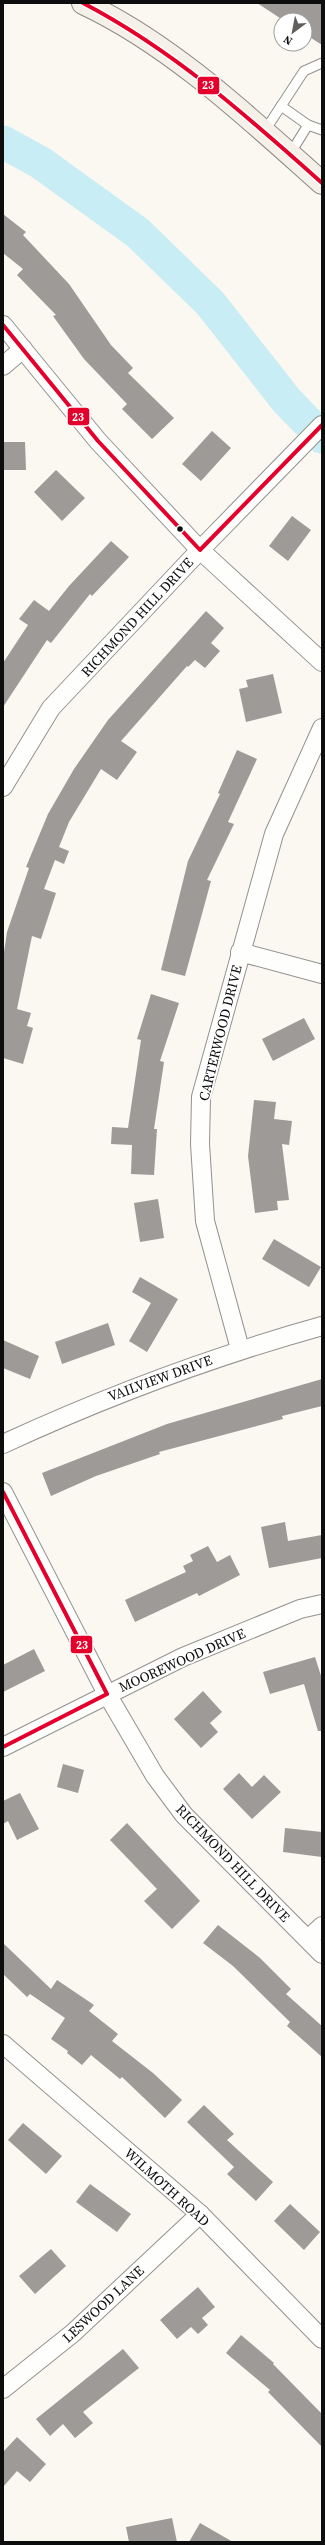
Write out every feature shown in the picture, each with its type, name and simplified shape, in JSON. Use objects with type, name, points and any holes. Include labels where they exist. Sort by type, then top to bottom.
[{"type":"main road","points":[[83,3],[115,18],[223,95],[322,183]]},
{"type":"street","points":[[3,325],[98,441],[200,550],[322,662]]},
{"type":"street","points":[[3,366],[23,350]]},
{"type":"street","name":"RICHMOND HILL DRIVE","points":[[3,787],[51,708],[200,550],[322,425]]},
{"type":"street","name":"CARTERWOOD DRIVE","points":[[240,1349],[205,1221],[200,1144],[201,1097],[240,952],[274,834],[322,728]]},
{"type":"street","points":[[240,952],[322,974]]},
{"type":"street","name":"VAILVIEW DRIVE","points":[[3,1444],[82,1407],[240,1349],[322,1326]]},
{"type":"street","name":"RICHMOND HILL DRIVE","points":[[3,1492],[107,1694],[155,1776],[184,1815],[322,1954]]},
{"type":"street","name":"MOOREWOOD DRIVE","points":[[3,1747],[183,1657],[300,1609],[322,1604]]},
{"type":"street","points":[[308,1939],[322,1926]]},
{"type":"street","name":"WILMOTH ROAD","points":[[3,2044],[200,2214],[322,2339]]},
{"type":"street","name":"LESWOOD LANE","points":[[3,2390],[73,2333],[200,2214]]},
{"type":"lane","points":[[264,132],[304,71],[322,63]]},
{"type":"lane","points":[[281,106],[308,125],[322,130]]},
{"type":"lane","points":[[290,154],[308,125]]},
{"type":"building","points":[[257,3],[322,3],[322,45],[313,39],[313,12],[273,12],[273,13]]},
{"type":"building","points":[[3,214],[26,232],[23,235],[69,284],[111,345],[133,368],[128,373],[174,418],[152,439],[122,409],[127,404],[84,359],[53,316],[56,315],[17,275],[23,269],[3,253]]},
{"type":"building","points":[[212,431],[231,448],[201,481],[182,464]]},
{"type":"building","points":[[3,442],[25,442],[26,470],[3,470]]},
{"type":"building","points":[[56,470],[85,498],[62,521],[34,492]]},
{"type":"building","points":[[292,516],[311,530],[288,561],[269,546]]},
{"type":"building","points":[[111,541],[129,557],[92,596],[90,594],[51,643],[47,640],[3,707],[3,663],[28,625],[19,619],[34,600],[49,611],[69,586]]},
{"type":"building","points":[[206,611],[224,628],[211,643],[220,651],[205,668],[195,660],[188,667],[187,666],[121,741],[137,752],[117,780],[101,769],[69,822],[59,847],[69,851],[64,864],[55,860],[44,889],[56,893],[41,939],[32,936],[17,1009],[31,1013],[27,1026],[33,1028],[23,1064],[3,1058],[3,959],[7,932],[29,868],[26,867],[48,814],[74,769],[108,720]]},
{"type":"building","points":[[273,674],[282,713],[246,722],[239,689],[248,687],[246,680]]},
{"type":"building","points":[[237,750],[257,759],[228,822],[234,824],[207,880],[211,881],[185,976],[161,970],[188,861],[220,794],[218,793]]},
{"type":"building","points":[[151,994],[179,1003],[160,1061],[164,1062],[154,1129],[157,1129],[154,1175],[131,1174],[132,1145],[111,1144],[112,1127],[128,1128],[141,1040],[137,1039]]},
{"type":"building","points":[[304,1018],[315,1039],[273,1061],[262,1039]]},
{"type":"building","points":[[254,1100],[276,1102],[274,1119],[292,1121],[289,1145],[282,1144],[289,1200],[277,1201],[278,1210],[255,1213],[248,1156]]},
{"type":"building","points":[[158,1199],[164,1238],[140,1242],[134,1203]]},
{"type":"building","points":[[274,1239],[321,1267],[309,1287],[262,1259]]},
{"type":"building","points":[[140,1277],[178,1299],[147,1352],[129,1341],[151,1303],[132,1292]]},
{"type":"building","points":[[108,1323],[115,1345],[62,1364],[55,1342]]},
{"type":"building","points":[[3,1340],[39,1356],[30,1379],[3,1368]]},
{"type":"building","points":[[322,1379],[322,1406],[282,1416],[283,1419],[159,1452],[160,1454],[96,1476],[51,1496],[42,1473],[167,1424]]},
{"type":"building","points":[[285,1522],[288,1541],[322,1535],[322,1558],[269,1568],[261,1527]]},
{"type":"building","points":[[208,1546],[217,1562],[230,1555],[240,1575],[199,1596],[197,1593],[135,1622],[125,1600],[186,1572],[183,1566],[193,1561],[190,1555]]},
{"type":"building","points":[[34,1649],[45,1671],[3,1692],[3,1665]]},
{"type":"building","points":[[315,1657],[322,1679],[322,1731],[318,1731],[304,1684],[270,1694],[263,1672]]},
{"type":"building","points":[[203,1691],[222,1712],[210,1723],[218,1732],[201,1748],[174,1719]]},
{"type":"building","points":[[63,1764],[84,1770],[78,1793],[57,1787]]},
{"type":"building","points":[[239,1773],[252,1787],[264,1775],[281,1792],[252,1819],[223,1789]]},
{"type":"building","points":[[20,1793],[39,1829],[17,1840],[8,1821],[3,1824],[3,1801]]},
{"type":"building","points":[[127,1823],[200,1901],[172,1929],[144,1901],[157,1889],[110,1840]]},
{"type":"building","points":[[285,1828],[322,1832],[322,1857],[283,1852]]},
{"type":"building","points":[[218,1925],[260,1958],[291,1989],[286,1994],[322,2026],[322,2057],[287,2026],[290,2022],[233,1966],[203,1943]]},
{"type":"building","points":[[3,1943],[51,1989],[57,1980],[94,2005],[89,2011],[118,2034],[112,2041],[153,2073],[182,2100],[165,2118],[122,2077],[120,2079],[91,2055],[82,2065],[67,2053],[68,2051],[51,2039],[65,2018],[30,1994],[27,1997],[3,1974]]},
{"type":"building","points":[[204,2105],[234,2134],[227,2140],[273,2182],[256,2201],[227,2174],[234,2167],[187,2122]]},
{"type":"building","points":[[23,2123],[62,2156],[46,2174],[8,2140]]},
{"type":"building","points":[[90,2184],[131,2214],[117,2232],[76,2202]]},
{"type":"building","points":[[290,2204],[320,2232],[304,2250],[274,2221]]},
{"type":"building","points":[[51,2249],[66,2266],[35,2294],[19,2276]]},
{"type":"building","points":[[198,2287],[215,2307],[202,2318],[208,2325],[198,2334],[191,2327],[177,2339],[160,2320]]},
{"type":"building","points":[[241,2335],[274,2363],[273,2364],[322,2414],[322,2447],[268,2392],[270,2390],[226,2353]]},
{"type":"building","points":[[123,2349],[139,2368],[83,2412],[93,2423],[75,2438],[63,2424],[50,2436],[36,2419]]},
{"type":"building","points":[[17,2437],[46,2464],[30,2482],[17,2471],[3,2487],[3,2452]]},
{"type":"building","points":[[172,2518],[177,2542],[129,2542],[126,2527]]},
{"type":"building","points":[[200,2523],[233,2542],[189,2542]]},
{"type":"waterway","points":[[3,142],[41,163],[138,233],[210,303],[287,401],[322,437]]},
{"type":"transit line","name":"23","points":[[83,3],[116,21],[178,63],[266,133],[322,183]]},
{"type":"transit line","name":"23","points":[[3,325],[98,441],[200,550],[322,425]]},
{"type":"transit line","name":"23","points":[[3,1492],[107,1694],[3,1747]]}]
